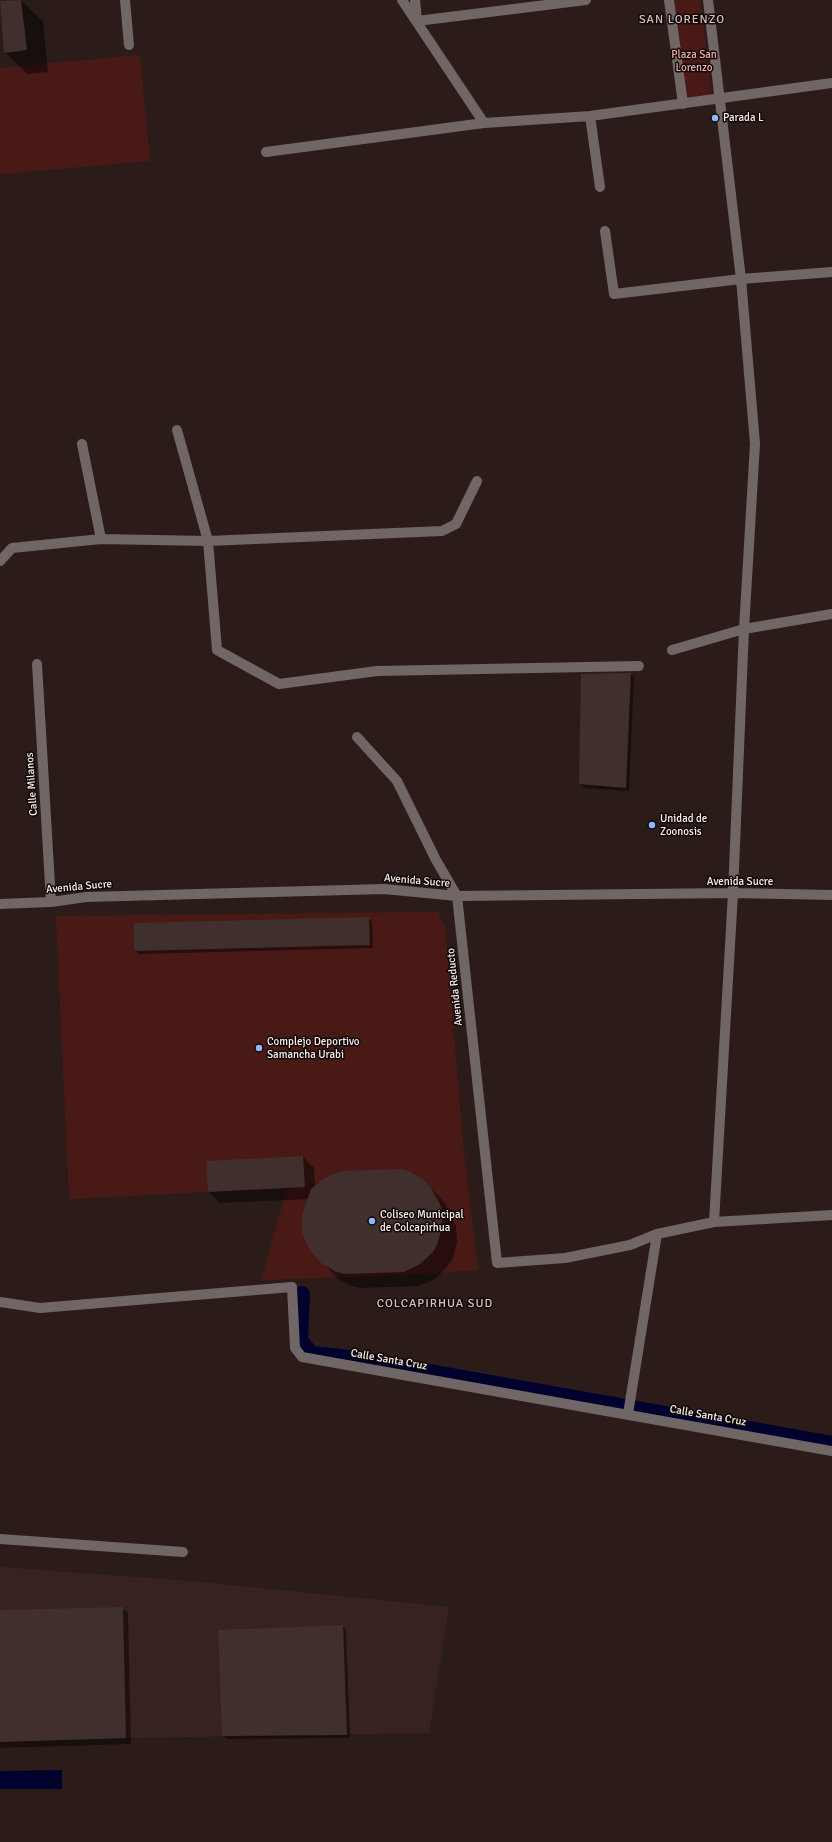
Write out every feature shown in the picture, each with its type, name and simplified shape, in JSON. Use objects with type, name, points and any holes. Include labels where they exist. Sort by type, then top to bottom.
[{"type":"street","points":[[125,0],[129,45]]},
{"type":"street","points":[[402,0],[484,123]]},
{"type":"street","points":[[415,0],[417,21]]},
{"type":"street","points":[[417,21],[586,0]]},
{"type":"street","points":[[669,0],[683,104]]},
{"type":"street","points":[[708,0],[741,279],[755,444],[744,629],[733,893],[714,1222]]},
{"type":"street","points":[[266,152],[484,123],[590,116],[832,83]]},
{"type":"street","points":[[590,116],[600,187]]},
{"type":"street","points":[[605,231],[614,294],[741,279],[832,272]]},
{"type":"street","points":[[177,430],[208,541],[217,650],[279,684],[377,671],[639,666]]},
{"type":"street","points":[[82,444],[101,539]]},
{"type":"street","points":[[0,561],[12,548],[101,539],[208,541],[442,531],[456,524],[477,481]]},
{"type":"street","points":[[672,650],[744,629],[832,614]]},
{"type":"street","name":"Calle Milanos","points":[[37,664],[52,902]]},
{"type":"street","name":"Avenida Reducto","points":[[357,738],[397,781],[436,860],[457,896],[497,1263],[565,1258],[630,1245],[657,1234]]},
{"type":"street","name":"Avenida Sucre","points":[[0,904],[52,902],[86,897],[384,889],[457,896],[733,893],[832,894]]},
{"type":"street","points":[[628,1414],[657,1234],[714,1222],[832,1215]]},
{"type":"street","name":"Calle Santa Cruz","points":[[0,1302],[40,1308],[292,1287],[295,1348],[302,1357],[832,1451]]},
{"type":"street","points":[[0,1539],[183,1552]]},
{"type":"shaded area","points":[[0,1567],[189,1581],[449,1607],[429,1733],[126,1738],[0,1742]]},
{"type":"green space","name":"Plaza San Lorenzo","points":[[672,0],[700,0],[712,96],[685,100]]},
{"type":"green space","points":[[140,55],[150,161],[0,174],[0,68]]},
{"type":"green space","name":"Complejo Deportivo Samancha Urabi","points":[[438,912],[445,927],[463,1143],[478,1270],[409,1275],[261,1280],[287,1188],[69,1199],[56,916]]},
{"type":"water","points":[[62,1770],[62,1789],[0,1789],[0,1771]]},
{"type":"building","points":[[21,0],[27,50],[4,53],[0,1]]},
{"type":"building","points":[[631,673],[626,788],[579,784],[581,674]]},
{"type":"building","points":[[369,917],[370,945],[134,951],[134,923]]},
{"type":"building","points":[[303,1156],[305,1187],[208,1192],[206,1161]]},
{"type":"building","name":"Coliseo Municipal de Colcapirhua","points":[[400,1169],[409,1171],[424,1180],[439,1202],[442,1210],[442,1228],[437,1245],[433,1252],[420,1264],[404,1272],[345,1274],[336,1272],[321,1263],[309,1249],[302,1233],[302,1215],[311,1189],[325,1178],[341,1171]]},
{"type":"building","points":[[123,1607],[126,1738],[0,1742],[0,1610]]},
{"type":"building","points":[[343,1625],[347,1735],[222,1736],[218,1630]]},
{"type":"waterway","points":[[302,1294],[300,1340],[311,1354],[350,1358],[832,1444]]},
{"type":"place","name":"Parada L","points":[[715,118]]},
{"type":"place","name":"Unidad de Zoonosis","points":[[652,825]]},
{"type":"place","name":"Complejo Deportivo Samancha Urabi","points":[[259,1048]]},
{"type":"place","name":"Coliseo Municipal de Colcapirhua","points":[[372,1221]]},
{"type":"district","name":"SAN LORENZO","points":[[682,20]]},
{"type":"district","name":"COLCAPIRHUA SUD","points":[[435,1304]]}]
